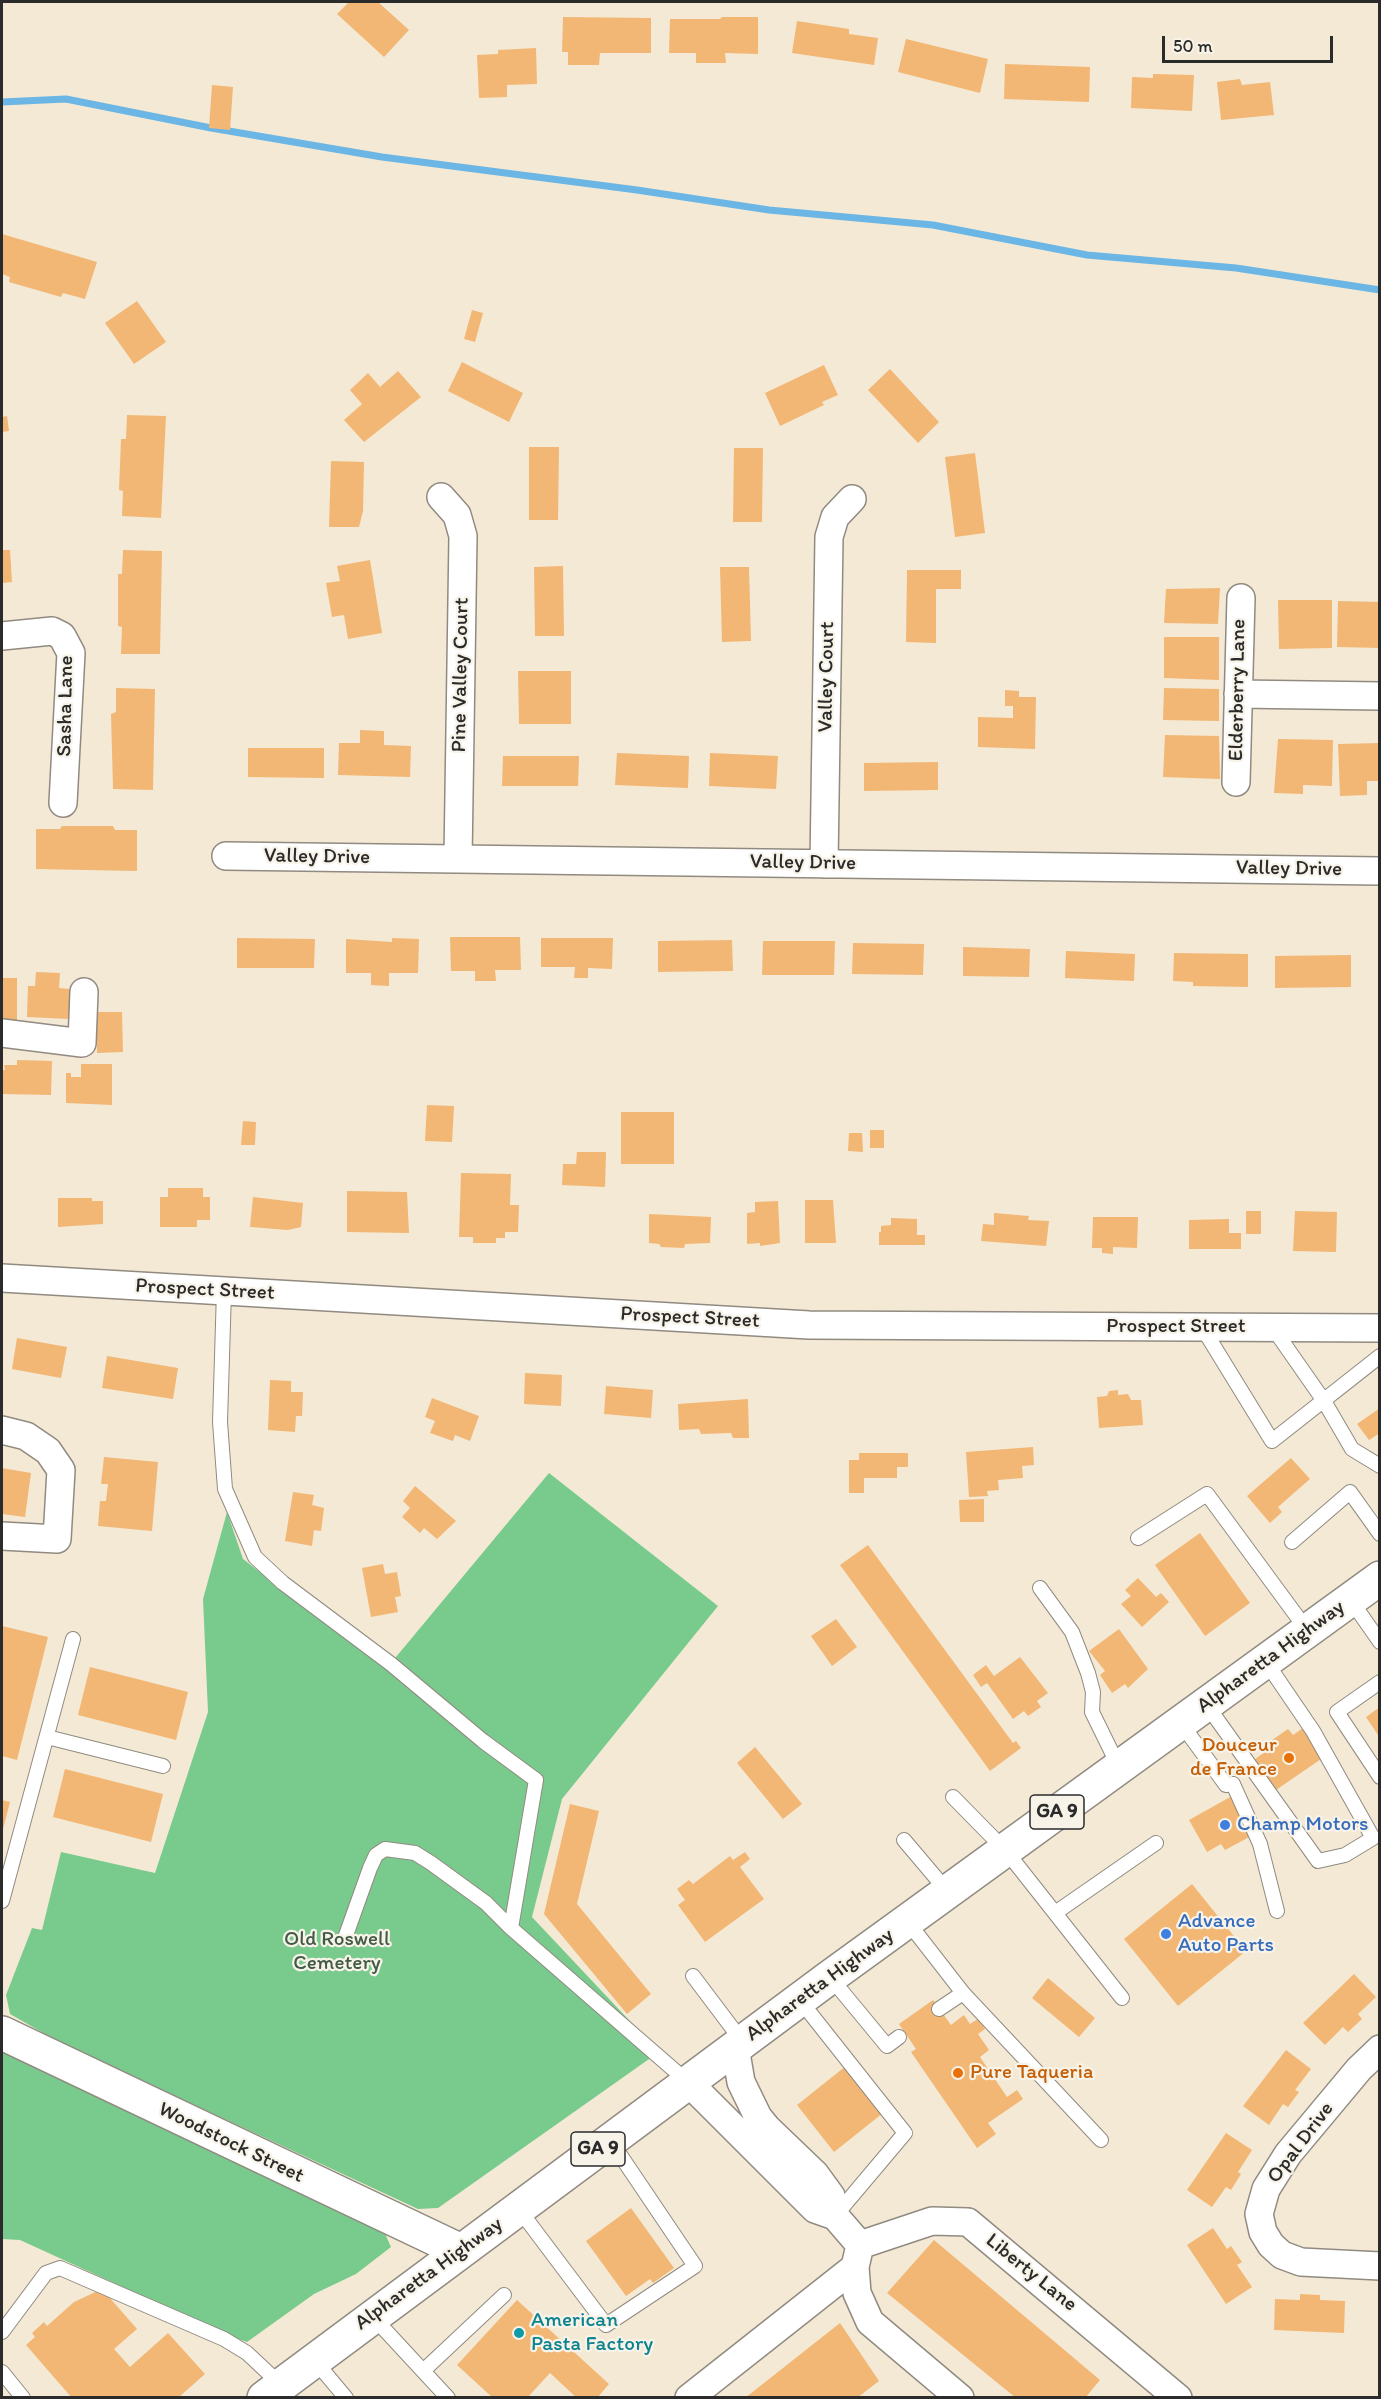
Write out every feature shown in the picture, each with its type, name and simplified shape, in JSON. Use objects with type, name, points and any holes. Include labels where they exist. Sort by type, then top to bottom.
[{"type":"main road","name":"Alpharetta Highway","points":[[272,2391],[799,1999],[1380,1578]]},
{"type":"main road","name":"Woodstock Street","points":[[2,2033],[461,2251]]},
{"type":"street","name":"Pine Valley Court","points":[[441,497],[457,515],[463,536],[458,859]]},
{"type":"street","name":"Valley Court","points":[[824,864],[829,537],[835,517],[852,499]]},
{"type":"street","name":"Elderberry Lane","points":[[1236,782],[1241,598]]},
{"type":"street","name":"Sasha Lane","points":[[2,636],[52,630],[62,636],[71,653],[63,804]]},
{"type":"street","points":[[1239,694],[1380,696]]},
{"type":"street","name":"Valley Drive","points":[[226,856],[1380,871]]},
{"type":"street","points":[[2,1033],[82,1043],[84,992]]},
{"type":"street","name":"Prospect Street","points":[[2,1278],[809,1325],[1380,1329]]},
{"type":"street","points":[[2,1430],[26,1436],[48,1450],[61,1470],[57,1539],[2,1536]]},
{"type":"street","points":[[739,2044],[741,2082],[748,2101],[766,2128],[786,2169]]},
{"type":"street","name":"Opal Drive","points":[[1380,2049],[1359,2069],[1288,2154],[1266,2189],[1259,2214],[1263,2232],[1271,2245],[1282,2255],[1300,2262],[1380,2266]]},
{"type":"street","points":[[689,2083],[738,2133],[786,2169],[815,2174],[831,2196],[835,2216],[857,2256],[857,2293],[870,2322],[960,2397]]},
{"type":"street","name":"Liberty Lane","points":[[689,2397],[857,2256],[932,2221],[968,2222],[1178,2397]]},
{"type":"lane","points":[[224,1291],[220,1422],[225,1489],[255,1557],[283,1583],[391,1664],[483,1741],[536,1780],[511,1928]]},
{"type":"lane","points":[[1202,1327],[1272,1441],[1380,1356]]},
{"type":"lane","points":[[1273,1328],[1324,1401],[1352,1449],[1380,1466]]},
{"type":"lane","points":[[1292,1542],[1350,1492],[1380,1534]]},
{"type":"lane","points":[[1138,1538],[1206,1494],[1307,1630]]},
{"type":"lane","points":[[1040,1588],[1072,1632],[1088,1672],[1093,1692],[1092,1713],[1119,1767]]},
{"type":"lane","points":[[1350,1599],[1380,1642]]},
{"type":"lane","points":[[2,1901],[5,1876],[73,1639]]},
{"type":"lane","points":[[1193,1713],[1318,1861],[1345,1855],[1373,1838],[1313,1731],[1265,1661]]},
{"type":"lane","points":[[1380,1683],[1337,1712],[1380,1777]]},
{"type":"lane","points":[[1193,1713],[1226,1785],[1233,1784],[1260,1844],[1277,1911]]},
{"type":"lane","points":[[46,1737],[163,1766]]},
{"type":"lane","points":[[953,1797],[1006,1851],[1122,1998]]},
{"type":"lane","points":[[904,1840],[948,1892]]},
{"type":"lane","points":[[1055,1913],[1156,1843]]},
{"type":"lane","points":[[345,1938],[376,1855],[385,1849],[415,1853],[486,1903],[511,1928],[689,2083]]},
{"type":"lane","points":[[907,1921],[963,1993],[1101,2140]]},
{"type":"lane","points":[[693,1976],[739,2044]]},
{"type":"lane","points":[[830,1977],[887,2046],[900,2037]]},
{"type":"lane","points":[[939,2009],[963,1993]]},
{"type":"lane","points":[[799,1999],[905,2133],[835,2216]]},
{"type":"lane","points":[[518,2208],[606,2325],[695,2266],[610,2140]]},
{"type":"lane","points":[[2,2332],[46,2273],[50,2269],[60,2268],[83,2276],[231,2343],[247,2353],[272,2391]]},
{"type":"lane","points":[[423,2371],[504,2295]]},
{"type":"lane","points":[[372,2315],[448,2397]]},
{"type":"lane","points":[[314,2359],[346,2397]]},
{"type":"lane","points":[[2,2372],[23,2397]]},
{"type":"green space","name":"Old Roswell Cemetery","points":[[549,1473],[718,1606],[562,1799],[532,1917],[659,2052],[438,2208],[418,2209],[59,2042],[10,2014],[6,1995],[32,1928],[42,1930],[61,1852],[155,1873],[208,1712],[203,1599],[227,1512],[243,1559],[386,1669]]},
{"type":"green space","points":[[2,2049],[383,2229],[391,2247],[356,2274],[314,2294],[247,2342],[20,2240],[2,2239]]},
{"type":"building","points":[[349,2],[378,2],[409,30],[384,57],[337,14]]},
{"type":"building","points":[[563,17],[651,18],[651,53],[600,53],[599,65],[568,65],[568,52],[562,52]]},
{"type":"building","points":[[722,17],[758,17],[758,54],[725,53],[726,63],[696,63],[696,53],[669,53],[670,19],[720,19]]},
{"type":"building","points":[[797,21],[849,29],[849,34],[878,38],[874,65],[792,53]]},
{"type":"building","points":[[906,39],[988,59],[980,93],[898,72]]},
{"type":"building","points":[[536,48],[537,84],[507,85],[507,97],[479,98],[477,55],[498,54],[498,50]]},
{"type":"building","points":[[1005,64],[1090,67],[1089,102],[1004,99]]},
{"type":"building","points":[[1153,74],[1194,75],[1192,111],[1131,108],[1132,77],[1153,78]]},
{"type":"building","points":[[1240,79],[1242,85],[1270,82],[1274,115],[1221,120],[1217,82]]},
{"type":"building","points":[[212,85],[233,87],[230,130],[209,128]]},
{"type":"building","points":[[2,234],[97,262],[85,299],[63,293],[61,297],[9,282],[10,277],[2,274]]},
{"type":"building","points":[[137,301],[166,342],[134,364],[105,323]]},
{"type":"building","points":[[472,310],[483,313],[475,342],[464,339]]},
{"type":"building","points":[[462,362],[523,393],[509,422],[448,391]]},
{"type":"building","points":[[824,365],[838,395],[822,402],[824,405],[780,426],[765,393]]},
{"type":"building","points":[[890,369],[939,422],[918,443],[868,390]]},
{"type":"building","points":[[398,371],[421,397],[364,442],[344,420],[362,404],[350,390],[368,373],[380,387]]},
{"type":"building","points":[[127,415],[166,416],[161,518],[122,516],[123,491],[119,490],[121,439],[126,439]]},
{"type":"building","points":[[7,416],[9,431],[2,432],[2,417]]},
{"type":"building","points":[[529,447],[559,447],[558,520],[529,520]]},
{"type":"building","points":[[734,448],[763,448],[762,522],[733,522]]},
{"type":"building","points":[[975,453],[985,533],[955,537],[945,457]]},
{"type":"building","points":[[331,461],[364,462],[363,511],[359,527],[329,527]]},
{"type":"building","points":[[2,550],[10,550],[12,582],[2,583]]},
{"type":"building","points":[[123,550],[162,551],[160,654],[121,654],[122,627],[118,626],[118,574],[122,574]]},
{"type":"building","points":[[370,560],[382,633],[348,639],[344,615],[332,617],[326,583],[340,581],[337,566]]},
{"type":"building","points":[[563,566],[564,636],[535,636],[534,567]]},
{"type":"building","points":[[720,567],[749,567],[751,641],[722,642]]},
{"type":"building","points":[[907,570],[961,570],[961,589],[936,589],[936,643],[906,642]]},
{"type":"building","points":[[1220,588],[1218,624],[1164,623],[1166,589]]},
{"type":"building","points":[[1278,600],[1332,600],[1332,648],[1279,649]]},
{"type":"building","points":[[1338,601],[1380,602],[1380,648],[1337,647]]},
{"type":"building","points":[[1164,637],[1219,637],[1219,680],[1164,678]]},
{"type":"building","points":[[518,671],[571,671],[571,724],[519,724]]},
{"type":"building","points":[[116,688],[155,689],[153,790],[113,789],[111,714],[116,712]]},
{"type":"building","points":[[1164,688],[1219,689],[1219,721],[1163,720]]},
{"type":"building","points":[[1005,690],[1019,691],[1019,697],[1036,697],[1035,749],[978,747],[978,717],[1013,718],[1013,706],[1005,706]]},
{"type":"building","points":[[360,730],[384,731],[384,745],[411,746],[410,777],[338,775],[339,743],[360,743]]},
{"type":"building","points":[[1165,735],[1219,736],[1220,779],[1163,777]]},
{"type":"building","points":[[1278,739],[1333,740],[1332,786],[1303,785],[1303,794],[1274,793]]},
{"type":"building","points":[[1380,743],[1380,781],[1367,781],[1367,795],[1340,796],[1338,744]]},
{"type":"building","points":[[248,748],[324,748],[324,778],[248,777]]},
{"type":"building","points":[[617,753],[689,756],[688,788],[615,785]]},
{"type":"building","points":[[710,753],[778,756],[776,789],[709,786]]},
{"type":"building","points":[[503,756],[579,756],[578,786],[502,786]]},
{"type":"building","points":[[938,762],[938,790],[864,791],[864,763]]},
{"type":"building","points":[[62,826],[113,826],[115,830],[137,830],[137,871],[36,869],[36,829],[60,829]]},
{"type":"building","points":[[450,937],[520,937],[521,970],[495,970],[496,981],[475,981],[475,971],[451,971]]},
{"type":"building","points":[[237,938],[315,939],[314,968],[237,968]]},
{"type":"building","points":[[392,938],[419,939],[418,973],[389,973],[389,986],[371,985],[371,973],[346,973],[346,939],[392,942]]},
{"type":"building","points":[[541,938],[613,938],[612,969],[588,968],[588,978],[574,978],[575,967],[541,967]]},
{"type":"building","points":[[732,940],[733,971],[658,972],[658,941]]},
{"type":"building","points":[[763,941],[835,941],[834,975],[762,975]]},
{"type":"building","points":[[853,943],[924,944],[923,975],[852,974]]},
{"type":"building","points":[[963,947],[1030,949],[1029,977],[963,976]]},
{"type":"building","points":[[1066,951],[1135,954],[1134,981],[1065,978]]},
{"type":"building","points":[[1174,953],[1248,954],[1248,987],[1193,986],[1193,982],[1173,981]]},
{"type":"building","points":[[1351,955],[1351,987],[1275,988],[1275,956]]},
{"type":"building","points":[[36,972],[60,973],[59,988],[70,989],[69,1019],[27,1017],[28,986],[35,986]]},
{"type":"building","points":[[2,978],[17,978],[17,1020],[2,1020]]},
{"type":"building","points":[[97,1012],[122,1012],[123,1052],[97,1053],[97,1036],[90,1036],[90,1020],[97,1020]]},
{"type":"building","points":[[17,1060],[52,1061],[51,1095],[2,1094],[4,1065],[17,1065]]},
{"type":"building","points":[[81,1064],[112,1064],[112,1105],[66,1103],[66,1073],[71,1073],[71,1077],[81,1077]]},
{"type":"building","points":[[427,1105],[454,1106],[452,1142],[425,1141]]},
{"type":"building","points":[[621,1112],[674,1112],[674,1164],[621,1164]]},
{"type":"building","points":[[243,1121],[256,1122],[255,1145],[241,1145]]},
{"type":"building","points":[[870,1130],[884,1130],[884,1148],[870,1148]]},
{"type":"building","points":[[849,1133],[862,1133],[863,1152],[848,1151]]},
{"type":"building","points":[[577,1152],[606,1152],[605,1187],[562,1185],[563,1164],[576,1164]]},
{"type":"building","points":[[461,1173],[511,1174],[510,1205],[519,1205],[518,1232],[505,1232],[505,1238],[496,1238],[496,1243],[473,1243],[473,1237],[459,1237]]},
{"type":"building","points":[[168,1188],[203,1188],[203,1197],[210,1197],[210,1220],[197,1220],[197,1227],[160,1227],[160,1197],[168,1197]]},
{"type":"building","points":[[347,1191],[407,1192],[409,1233],[347,1232]]},
{"type":"building","points":[[253,1197],[303,1203],[301,1227],[288,1230],[250,1227]]},
{"type":"building","points":[[58,1198],[92,1198],[92,1201],[103,1201],[103,1224],[58,1227]]},
{"type":"building","points":[[805,1200],[833,1200],[836,1243],[805,1243]]},
{"type":"building","points":[[778,1201],[780,1243],[760,1246],[760,1243],[747,1244],[747,1213],[755,1212],[755,1202]]},
{"type":"building","points":[[1246,1211],[1261,1211],[1261,1234],[1246,1234]]},
{"type":"building","points":[[1295,1211],[1337,1212],[1336,1252],[1293,1251]]},
{"type":"building","points":[[994,1213],[1029,1216],[1028,1220],[1049,1221],[1046,1246],[981,1241],[983,1224],[994,1225]]},
{"type":"building","points":[[649,1214],[711,1217],[710,1243],[685,1244],[684,1248],[661,1247],[659,1244],[649,1243]]},
{"type":"building","points":[[1093,1217],[1138,1217],[1137,1248],[1113,1247],[1113,1254],[1102,1253],[1102,1248],[1092,1248]]},
{"type":"building","points":[[891,1218],[917,1219],[917,1235],[925,1235],[925,1245],[879,1245],[881,1226],[891,1225]]},
{"type":"building","points":[[1229,1219],[1229,1233],[1241,1233],[1241,1249],[1189,1249],[1189,1220]]},
{"type":"building","points":[[17,1338],[67,1347],[61,1378],[12,1369]]},
{"type":"building","points":[[107,1356],[178,1368],[173,1399],[102,1388]]},
{"type":"building","points":[[525,1373],[562,1375],[561,1406],[524,1404]]},
{"type":"building","points":[[270,1380],[291,1381],[291,1392],[303,1392],[302,1416],[296,1416],[295,1432],[268,1430]]},
{"type":"building","points":[[606,1386],[653,1390],[651,1418],[604,1414]]},
{"type":"building","points":[[1118,1390],[1118,1395],[1128,1394],[1131,1400],[1141,1400],[1143,1425],[1099,1428],[1097,1397],[1107,1396],[1109,1391]]},
{"type":"building","points":[[432,1398],[479,1416],[470,1441],[455,1435],[453,1441],[430,1433],[435,1421],[425,1417]]},
{"type":"building","points":[[748,1399],[749,1438],[733,1438],[731,1433],[701,1434],[699,1429],[679,1430],[678,1404]]},
{"type":"building","points":[[1380,1408],[1380,1433],[1369,1440],[1357,1424]]},
{"type":"building","points":[[1033,1447],[1034,1465],[1022,1466],[1023,1478],[998,1480],[999,1490],[987,1491],[988,1496],[969,1497],[966,1452]]},
{"type":"building","points":[[859,1453],[908,1453],[908,1467],[897,1467],[897,1478],[864,1478],[864,1493],[849,1493],[849,1460],[859,1460]]},
{"type":"building","points":[[104,1457],[158,1462],[152,1531],[98,1526],[100,1501],[106,1501],[108,1484],[101,1484]]},
{"type":"building","points":[[1291,1458],[1310,1479],[1278,1507],[1282,1512],[1270,1523],[1247,1496]]},
{"type":"building","points":[[2,1468],[31,1473],[25,1517],[2,1514]]},
{"type":"building","points":[[415,1486],[456,1521],[437,1539],[424,1528],[420,1533],[402,1517],[410,1508],[403,1501]]},
{"type":"building","points":[[293,1492],[314,1495],[312,1505],[324,1508],[321,1531],[314,1530],[312,1546],[285,1541]]},
{"type":"building","points":[[984,1499],[984,1522],[960,1522],[959,1500]]},
{"type":"building","points":[[1200,1533],[1250,1603],[1205,1636],[1155,1565]]},
{"type":"building","points":[[868,1545],[1013,1743],[1016,1741],[1021,1748],[990,1771],[840,1565]]},
{"type":"building","points":[[383,1564],[385,1574],[397,1572],[401,1596],[395,1597],[398,1612],[371,1617],[362,1568]]},
{"type":"building","points":[[1138,1578],[1156,1597],[1161,1593],[1169,1602],[1142,1627],[1121,1604],[1131,1596],[1125,1590]]},
{"type":"building","points":[[836,1619],[857,1647],[832,1666],[811,1636]]},
{"type":"building","points":[[2,1626],[48,1637],[17,1760],[2,1756]]},
{"type":"building","points":[[1119,1629],[1148,1669],[1128,1688],[1125,1684],[1112,1693],[1100,1675],[1105,1671],[1089,1651]]},
{"type":"building","points":[[1020,1657],[1048,1693],[1037,1701],[1041,1707],[1028,1716],[1024,1711],[1013,1719],[987,1683],[981,1687],[973,1675],[986,1665],[994,1676]]},
{"type":"building","points":[[90,1667],[188,1692],[176,1740],[78,1715]]},
{"type":"building","points":[[1380,1707],[1380,1738],[1366,1717]]},
{"type":"building","name":"Douceur de France","points":[[1303,1728],[1324,1757],[1276,1790],[1255,1759],[1265,1752],[1262,1747],[1288,1729],[1293,1735]]},
{"type":"building","points":[[755,1747],[802,1804],[783,1819],[737,1763]]},
{"type":"building","points":[[65,1769],[163,1794],[151,1842],[53,1817]]},
{"type":"building","points":[[1232,1796],[1253,1835],[1225,1850],[1221,1844],[1207,1852],[1189,1820]]},
{"type":"building","points":[[2,1800],[10,1802],[2,1833]]},
{"type":"building","points":[[570,1804],[599,1811],[577,1904],[651,1994],[627,2014],[544,1914]]},
{"type":"building","points":[[745,1852],[750,1859],[740,1867],[764,1899],[705,1942],[678,1905],[685,1900],[677,1889],[689,1880],[693,1884],[730,1856],[733,1860]]},
{"type":"building","points":[[1192,1884],[1246,1951],[1178,2006],[1124,1939]]},
{"type":"building","points":[[1354,1974],[1376,1997],[1358,2014],[1362,2019],[1348,2032],[1343,2027],[1325,2045],[1303,2023]]},
{"type":"building","points":[[1048,1978],[1095,2018],[1079,2037],[1032,1998]]},
{"type":"building","name":"Pure Taqueria","points":[[933,2000],[951,2025],[964,2015],[970,2024],[978,2019],[985,2029],[978,2034],[989,2050],[980,2057],[1007,2097],[1017,2090],[1023,2099],[988,2123],[996,2134],[977,2148],[911,2052],[916,2049],[899,2024]]},
{"type":"building","points":[[1286,2050],[1311,2069],[1295,2090],[1299,2092],[1288,2107],[1283,2104],[1269,2125],[1243,2106]]},
{"type":"building","points":[[846,2066],[883,2113],[834,2152],[797,2105]]},
{"type":"building","points":[[1226,2133],[1252,2150],[1238,2172],[1241,2174],[1231,2190],[1226,2187],[1212,2207],[1187,2190]]},
{"type":"building","points":[[631,2208],[674,2268],[653,2283],[650,2279],[626,2296],[586,2241]]},
{"type":"building","points":[[1213,2228],[1227,2249],[1231,2246],[1242,2262],[1237,2265],[1252,2287],[1226,2304],[1187,2245]]},
{"type":"building","points":[[934,2240],[1100,2380],[1085,2398],[1016,2398],[887,2293]]},
{"type":"building","points":[[102,2289],[137,2329],[114,2349],[130,2367],[168,2333],[205,2374],[178,2398],[72,2398],[26,2345],[35,2337],[32,2333],[44,2322],[47,2326],[74,2302]]},
{"type":"building","points":[[1300,2294],[1320,2295],[1320,2300],[1345,2301],[1344,2333],[1274,2330],[1275,2299],[1300,2300]]},
{"type":"building","name":"American Pasta Factory","points":[[517,2300],[609,2384],[597,2398],[577,2398],[550,2373],[527,2398],[493,2398],[457,2365]]},
{"type":"building","points":[[840,2323],[879,2381],[857,2398],[745,2398]]},
{"type":"waterway","points":[[2,102],[66,99],[211,128],[382,157],[637,190],[769,210],[933,225],[1087,255],[1236,268],[1380,290]]},
{"type":"place","name":"Douceur de France","points":[[1289,1758]]},
{"type":"place","name":"Champ Motors","points":[[1225,1825]]},
{"type":"place","name":"Advance Auto Parts","points":[[1166,1934]]},
{"type":"place","name":"Pure Taqueria","points":[[958,2073]]},
{"type":"place","name":"American Pasta Factory","points":[[519,2333]]}]
